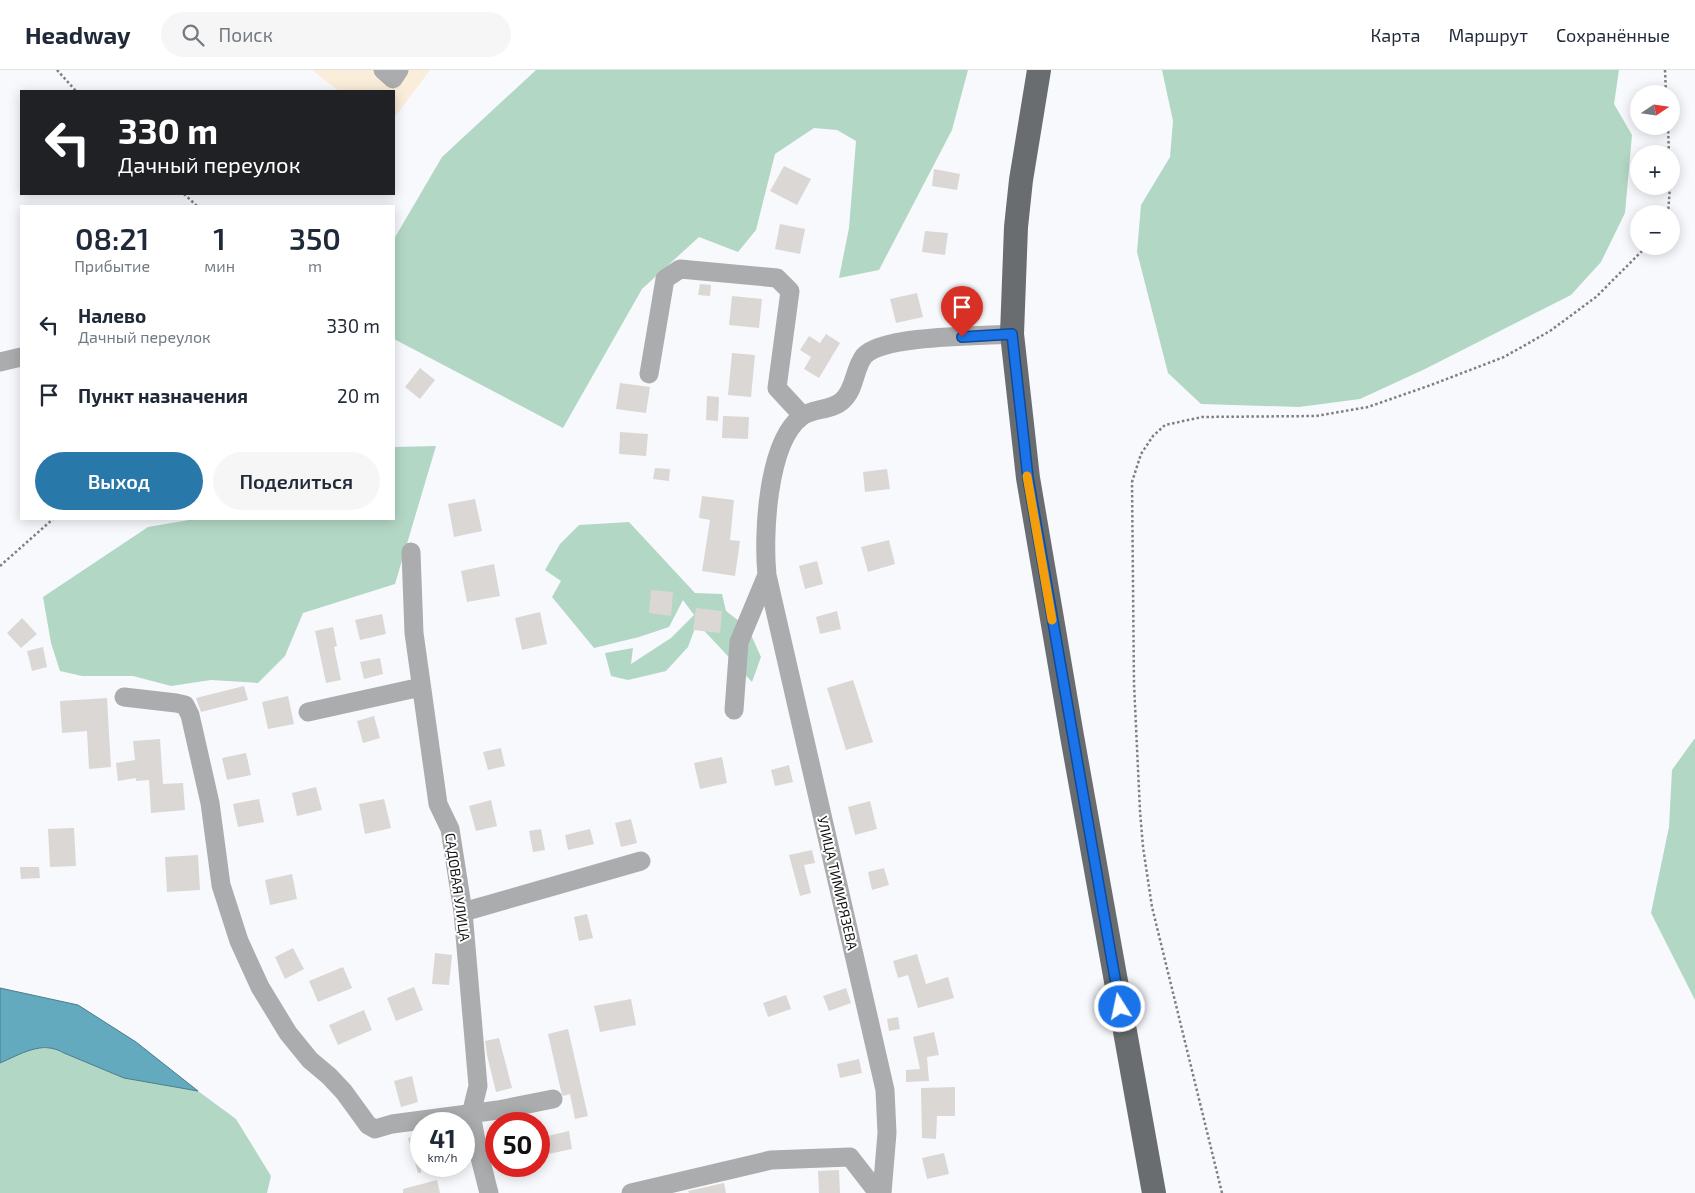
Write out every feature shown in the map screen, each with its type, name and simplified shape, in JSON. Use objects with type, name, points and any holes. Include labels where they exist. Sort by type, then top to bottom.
[{"type":"main road","points":[[1039,70],[1022,171],[1016,228],[1012,334],[1028,478],[1154,1193]]},
{"type":"street","points":[[383,70],[393,79],[399,70]]},
{"type":"street","points":[[649,374],[665,279],[680,269],[777,278],[790,291],[777,388],[802,416],[825,409],[842,401],[852,385],[864,356],[875,349],[911,340],[1012,334]]},
{"type":"street","points":[[0,362],[20,357]]},
{"type":"street","name":"УЛИЦА ТИМИРЯЗЕВА","points":[[802,416],[791,427],[782,444],[773,472],[767,508],[765,555],[767,575],[885,1090],[887,1133],[882,1193]]},
{"type":"street","name":"САДОВАЯ УЛИЦА","points":[[411,552],[414,633],[421,687],[438,804],[450,829],[463,912],[478,1086],[472,1112]]},
{"type":"street","points":[[734,710],[739,642],[767,575]]},
{"type":"street","points":[[308,712],[421,687]]},
{"type":"street","points":[[124,697],[176,703],[185,706],[190,716],[210,803],[222,884],[239,941],[260,987],[293,1040],[310,1060],[344,1092],[368,1125],[375,1130],[392,1124],[410,1122]]},
{"type":"street","points":[[463,912],[641,861]]},
{"type":"street","points":[[475,1113],[553,1099]]},
{"type":"street","name":"САДОВАЯ УЛИЦА","points":[[475,1135],[489,1193]]},
{"type":"street","points":[[631,1193],[771,1160],[850,1157],[878,1193]]},
{"type":"path","points":[[57,70],[75,90]]},
{"type":"path","points":[[1665,70],[1666,85]]},
{"type":"path","points":[[185,195],[196,205]]},
{"type":"path","points":[[1222,1193],[1152,907],[1143,847],[1134,684],[1132,482],[1141,454],[1153,436],[1166,425],[1202,417],[1316,416],[1368,407],[1504,357],[1550,331],[1596,296],[1638,255]]},
{"type":"path","points":[[0,566],[52,520]]},
{"type":"shaded area","points":[[312,70],[430,70],[395,117],[395,90],[338,90]]},
{"type":"green space","points":[[536,70],[968,70],[952,130],[879,270],[839,278],[849,228],[856,141],[837,130],[814,128],[775,154],[756,230],[738,252],[699,237],[642,289],[563,428],[395,340],[395,237],[442,157]]},
{"type":"green space","points":[[1162,70],[1619,70],[1614,104],[1630,132],[1630,135],[1632,135],[1625,213],[1601,262],[1571,295],[1425,369],[1360,399],[1299,407],[1201,404],[1168,373],[1137,252],[1141,205],[1170,157],[1173,121]]},
{"type":"green space","points":[[436,446],[395,584],[303,613],[285,656],[258,683],[211,680],[171,686],[133,676],[82,676],[60,671],[51,643],[43,597],[148,527],[189,520],[395,520],[395,447]]},
{"type":"green space","points":[[629,522],[695,593],[722,594],[726,611],[748,628],[761,657],[752,682],[697,623],[688,647],[666,671],[628,680],[611,676],[605,653],[633,648],[631,664],[671,638],[694,615],[683,600],[669,627],[639,637],[594,648],[552,597],[561,581],[545,570],[560,544],[579,525]]},
{"type":"green space","points":[[1695,738],[1695,1000],[1651,913],[1669,827],[1672,770]]},
{"type":"green space","points":[[54,1048],[124,1078],[198,1091],[236,1119],[271,1176],[267,1193],[0,1193],[0,1063],[30,1049]]},
{"type":"water","points":[[0,988],[78,1005],[136,1042],[198,1091],[124,1078],[56,1049],[40,1048],[24,1052],[0,1063]]},
{"type":"building","points":[[784,166],[811,179],[797,205],[770,191]]},
{"type":"building","points":[[934,169],[960,174],[957,190],[932,186]]},
{"type":"building","points":[[780,224],[805,229],[800,254],[775,249]]},
{"type":"building","points":[[925,231],[948,233],[945,255],[922,252]]},
{"type":"building","points":[[700,284],[711,285],[710,296],[698,295]]},
{"type":"building","points":[[917,293],[923,317],[896,323],[890,299]]},
{"type":"building","points":[[732,296],[762,299],[759,328],[729,325]]},
{"type":"building","points":[[826,334],[840,343],[819,378],[804,369],[811,357],[800,350],[809,336],[820,343]]},
{"type":"building","points":[[732,353],[755,355],[751,397],[728,395]]},
{"type":"building","points":[[420,368],[435,380],[420,399],[405,387]]},
{"type":"building","points":[[620,383],[650,387],[646,413],[616,409]]},
{"type":"building","points":[[707,396],[719,397],[718,421],[706,420]]},
{"type":"building","points":[[723,416],[749,417],[748,439],[722,438]]},
{"type":"building","points":[[620,432],[648,434],[646,456],[619,454]]},
{"type":"building","points":[[655,468],[670,469],[669,481],[653,479]]},
{"type":"building","points":[[887,469],[890,489],[865,492],[863,472]]},
{"type":"building","points":[[702,496],[734,500],[730,540],[740,541],[735,576],[702,571],[710,520],[699,518]]},
{"type":"building","points":[[475,499],[482,531],[454,537],[448,504]]},
{"type":"building","points":[[889,540],[895,564],[868,572],[861,547]]},
{"type":"building","points":[[817,561],[823,584],[805,589],[799,566]]},
{"type":"building","points":[[494,564],[500,596],[467,602],[461,571]]},
{"type":"building","points":[[651,590],[673,592],[671,616],[649,613]]},
{"type":"building","points":[[696,608],[722,611],[720,633],[693,630]]},
{"type":"building","points":[[837,611],[841,629],[820,634],[816,617]]},
{"type":"building","points":[[540,612],[547,644],[522,650],[515,618]]},
{"type":"building","points":[[382,614],[386,634],[360,640],[355,620]]},
{"type":"building","points":[[22,618],[37,634],[21,648],[7,633]]},
{"type":"building","points":[[333,627],[337,646],[334,647],[341,680],[326,683],[315,631]]},
{"type":"building","points":[[43,647],[47,667],[32,671],[27,651]]},
{"type":"building","points":[[380,658],[383,674],[364,679],[360,662]]},
{"type":"building","points":[[853,680],[873,742],[846,750],[827,688]]},
{"type":"building","points":[[244,686],[248,700],[201,712],[196,698]]},
{"type":"building","points":[[288,696],[294,724],[268,729],[262,702]]},
{"type":"building","points":[[107,698],[111,767],[89,769],[87,731],[62,733],[60,701]]},
{"type":"building","points":[[374,716],[380,738],[363,743],[357,721]]},
{"type":"building","points":[[160,739],[163,784],[183,783],[185,810],[151,813],[149,780],[136,781],[136,778],[118,781],[116,763],[135,760],[133,741]]},
{"type":"building","points":[[501,748],[505,766],[488,770],[483,752]]},
{"type":"building","points":[[246,753],[251,775],[227,780],[222,758]]},
{"type":"building","points":[[722,757],[727,783],[700,789],[694,763]]},
{"type":"building","points":[[789,765],[793,782],[775,786],[771,770]]},
{"type":"building","points":[[316,787],[322,810],[297,816],[292,793]]},
{"type":"building","points":[[259,799],[264,822],[238,827],[233,804]]},
{"type":"building","points":[[384,799],[391,828],[365,834],[359,804]]},
{"type":"building","points":[[491,800],[497,826],[476,831],[469,806]]},
{"type":"building","points":[[870,801],[877,829],[855,835],[848,807]]},
{"type":"building","points":[[631,819],[637,843],[621,847],[615,823]]},
{"type":"building","points":[[74,828],[76,866],[50,867],[48,829]]},
{"type":"building","points":[[541,829],[545,850],[533,852],[529,831]]},
{"type":"building","points":[[590,829],[594,844],[568,850],[565,835]]},
{"type":"building","points":[[812,850],[815,863],[804,865],[811,893],[800,896],[789,855]]},
{"type":"building","points":[[198,855],[200,890],[167,892],[165,857]]},
{"type":"building","points":[[20,867],[39,867],[40,878],[21,879]]},
{"type":"building","points":[[884,868],[889,885],[872,890],[868,872]]},
{"type":"building","points":[[292,874],[297,899],[270,905],[265,880]]},
{"type":"building","points":[[587,914],[593,938],[579,941],[574,917]]},
{"type":"building","points":[[293,948],[304,969],[285,979],[275,957]]},
{"type":"building","points":[[435,953],[452,955],[449,985],[432,984]]},
{"type":"building","points":[[917,954],[926,984],[948,977],[954,998],[918,1008],[908,975],[898,978],[893,961]]},
{"type":"building","points":[[343,967],[352,988],[318,1002],[309,981]]},
{"type":"building","points":[[414,987],[423,1010],[396,1021],[387,998]]},
{"type":"building","points":[[846,988],[851,1003],[829,1011],[823,996]]},
{"type":"building","points":[[786,995],[791,1009],[768,1017],[763,1003]]},
{"type":"building","points":[[631,999],[636,1025],[600,1032],[594,1006]]},
{"type":"building","points":[[364,1010],[372,1030],[338,1045],[329,1025]]},
{"type":"building","points":[[898,1017],[900,1029],[889,1031],[887,1019]]},
{"type":"building","points":[[568,1029],[588,1116],[575,1119],[570,1094],[563,1096],[561,1091],[548,1034]]},
{"type":"building","points":[[934,1032],[939,1055],[927,1057],[929,1081],[906,1082],[906,1070],[920,1069],[913,1037]]},
{"type":"building","points":[[499,1038],[512,1088],[496,1092],[485,1041]]},
{"type":"building","points":[[859,1059],[862,1073],[840,1078],[837,1064]]},
{"type":"building","points":[[412,1076],[418,1102],[401,1107],[394,1081]]},
{"type":"building","points":[[955,1087],[955,1116],[937,1116],[936,1139],[922,1138],[921,1088]]},
{"type":"building","points":[[569,1131],[572,1149],[550,1154],[550,1135]]},
{"type":"building","points":[[944,1153],[949,1174],[927,1179],[922,1158]]},
{"type":"building","points":[[839,1170],[840,1193],[819,1193],[818,1171]]},
{"type":"building","points":[[437,1180],[440,1193],[403,1193],[403,1189]]},
{"type":"building","points":[[724,1183],[726,1193],[689,1193],[688,1191]]},
{"type":"slow traffic","points":[[1027,476],[1052,620]]},
{"type":"route","points":[[962,337],[1012,334],[1028,478],[1120,1007]]}]
